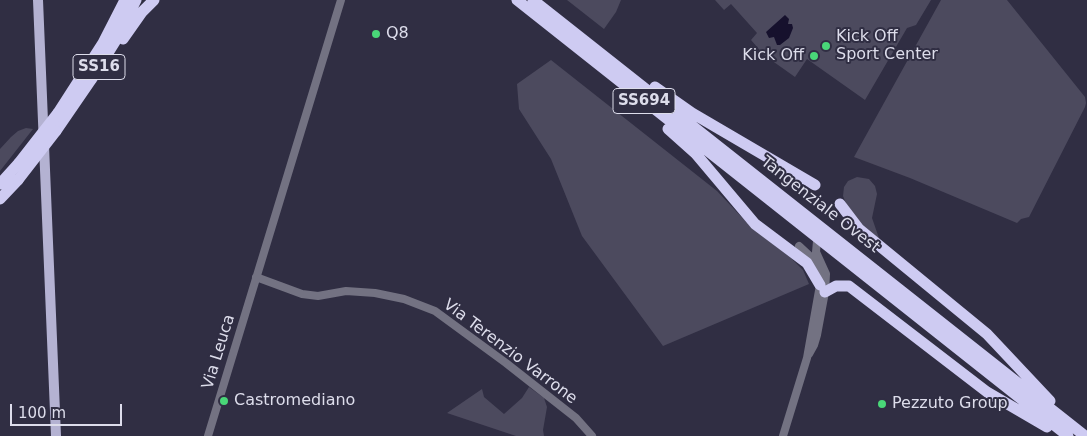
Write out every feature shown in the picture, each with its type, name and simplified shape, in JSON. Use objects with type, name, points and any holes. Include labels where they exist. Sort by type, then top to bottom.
[{"type":"highway","name":"SS16","points":[[0,199],[18,180],[56,131],[62,115],[125,0]]},
{"type":"highway","name":"SS16","points":[[0,184],[62,115],[116,40],[136,0]]},
{"type":"highway","points":[[62,115],[78,109],[128,30],[154,0]]},
{"type":"highway","name":"Tangenziale Ovest","points":[[517,0],[631,90],[775,196]]},
{"type":"highway","name":"Tangenziale Ovest","points":[[533,0],[1068,436]]},
{"type":"highway","points":[[594,48],[620,62],[692,113],[815,185]]},
{"type":"highway","points":[[631,90],[641,107],[696,154],[755,224],[807,263],[822,288],[849,286],[987,392],[1044,425],[1059,436]]},
{"type":"highway","points":[[840,204],[859,229],[987,334],[1054,405],[1087,430]]},
{"type":"highway","name":"Tangenziale Ovest","points":[[839,248],[1085,436]]},
{"type":"main road","points":[[38,0],[56,436]]},
{"type":"street","name":"Via Leuca","points":[[208,436],[341,0]]},
{"type":"street","points":[[784,435],[807,358],[814,346],[822,288],[826,274],[816,252],[818,241]]},
{"type":"street","points":[[799,246],[813,259],[820,272],[822,288]]},
{"type":"street","name":"Via Terenzio Varrone","points":[[256,276],[302,294],[318,296],[346,291],[375,293],[404,299],[435,311],[576,418],[592,436]]},
{"type":"shaded area","points":[[567,0],[621,0],[616,12],[604,29]]},
{"type":"shaded area","name":"Kick Off Sport Center","points":[[715,0],[931,0],[916,25],[907,28],[865,100],[807,59],[795,77],[764,55],[751,40],[757,33],[731,4],[724,10]]},
{"type":"shaded area","points":[[941,0],[1007,0],[1085,97],[1085,107],[1029,217],[1021,219],[1017,223],[910,178],[854,157]]},
{"type":"shaded area","points":[[785,15],[789,19],[788,24],[792,24],[793,28],[789,38],[780,45],[777,45],[774,37],[769,38],[766,32]]},
{"type":"shaded area","points":[[551,60],[717,191],[751,227],[791,258],[803,270],[809,284],[663,346],[582,236],[551,159],[519,109],[517,84]]},
{"type":"shaded area","points":[[26,128],[33,129],[0,171],[0,149],[18,131]]},
{"type":"shaded area","points":[[857,177],[869,179],[875,186],[877,194],[872,218],[880,241],[865,230],[847,206],[843,196],[844,187],[848,181]]},
{"type":"shaded area","points":[[529,387],[544,398],[547,407],[543,430],[544,436],[516,436],[447,413],[482,389],[484,397],[504,414],[522,398]]},
{"type":"place","name":"Q8","points":[[376,34]]},
{"type":"place","name":"Kick Off Sport Center","points":[[826,46]]},
{"type":"place","name":"Kick Off","points":[[814,56]]},
{"type":"place","name":"Castromediano","points":[[224,401]]},
{"type":"place","name":"Pezzuto Group","points":[[882,404]]}]
